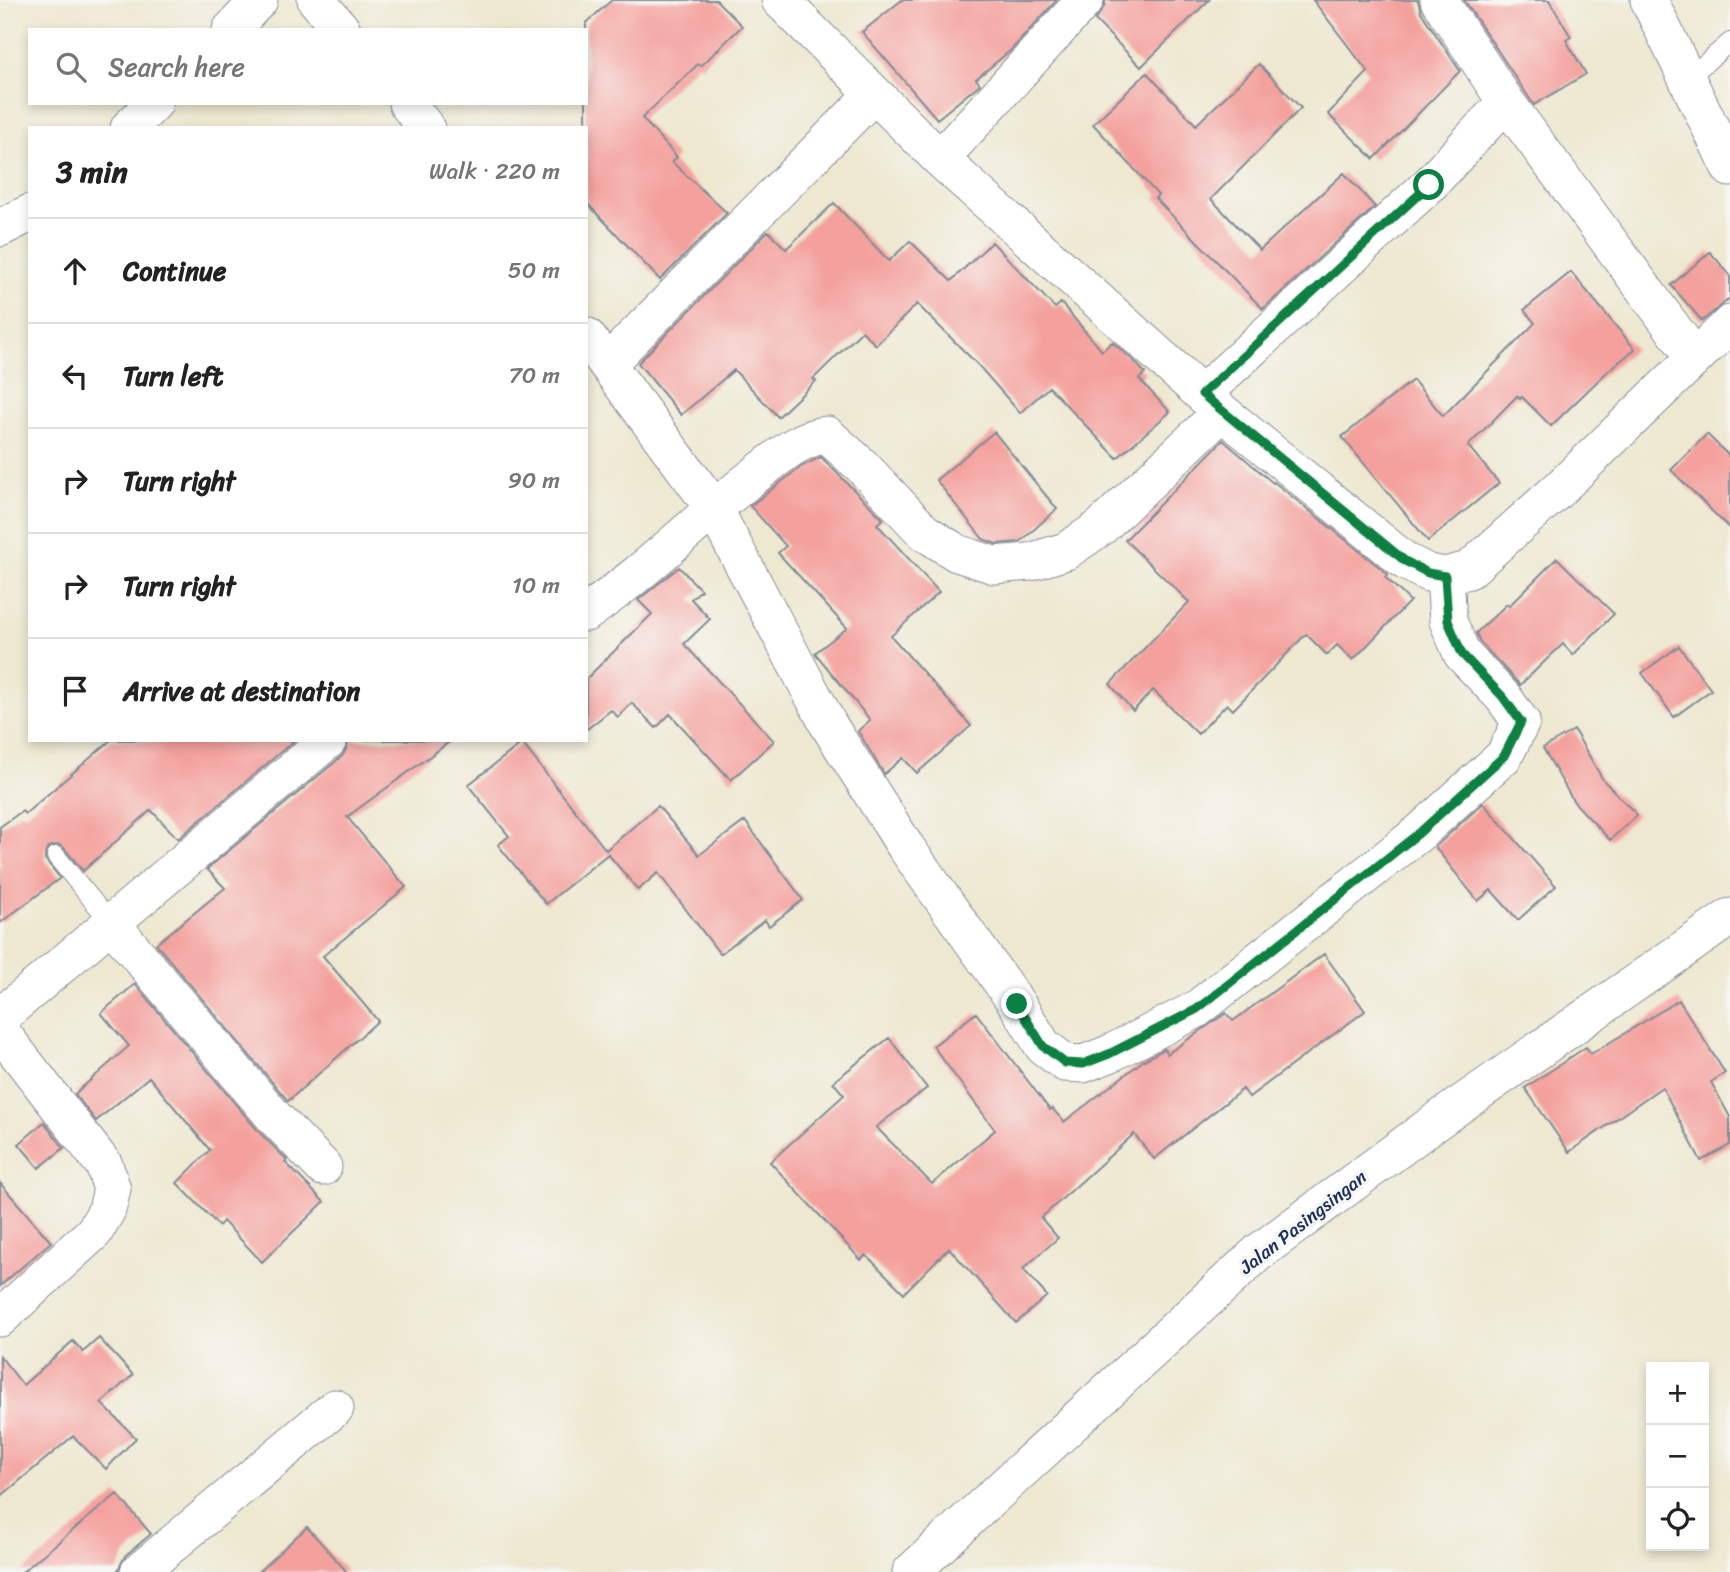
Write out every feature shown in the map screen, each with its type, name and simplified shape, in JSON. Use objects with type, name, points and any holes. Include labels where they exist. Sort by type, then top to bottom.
[{"type":"street","points":[[233,28],[259,0]]},
{"type":"street","points":[[316,0],[340,28]]},
{"type":"street","points":[[780,0],[940,159],[1212,403],[1405,561],[1428,573],[1445,576],[1469,570],[1558,490],[1730,324]]},
{"type":"street","points":[[940,159],[1085,0]]},
{"type":"street","points":[[1439,0],[1506,102],[1695,358]]},
{"type":"street","points":[[1649,0],[1730,168]]},
{"type":"street","points":[[874,94],[596,350],[713,507],[828,724],[898,835],[1017,1004],[1043,1046],[1065,1063],[1083,1064],[1109,1054],[1197,1009],[1419,833],[1504,756],[1521,722],[1503,697],[1462,654],[1448,621],[1445,576]]},
{"type":"street","points":[[588,612],[616,592],[713,507],[796,445],[814,436],[827,435],[853,457],[924,532],[957,553],[994,565],[1030,562],[1066,551],[1101,527],[1212,403],[1429,185],[1506,102]]},
{"type":"street","points":[[131,126],[152,105]]},
{"type":"street","points":[[409,105],[424,126]]},
{"type":"street","points":[[0,228],[28,214]]},
{"type":"street","points":[[0,1017],[326,742]]},
{"type":"street","name":"Jalan Pasingsingan","points":[[911,1572],[1259,1252],[1434,1123],[1730,917]]},
{"type":"street","points":[[111,923],[275,1118],[323,1167]]},
{"type":"street","points":[[0,1031],[104,1165],[112,1189],[107,1210],[94,1232],[0,1318]]},
{"type":"street","points":[[139,1572],[335,1408]]},
{"type":"lane","points":[[1688,78],[1730,42]]},
{"type":"lane","points":[[56,856],[111,923]]},
{"type":"building","points":[[612,0],[716,0],[742,26],[642,118],[677,157],[672,162],[727,213],[660,280],[588,204],[586,23]]},
{"type":"building","points":[[902,0],[1057,0],[1011,50],[976,79],[980,84],[937,119],[862,32]]},
{"type":"building","points":[[1105,0],[1209,0],[1141,67],[1095,20],[1105,5]]},
{"type":"building","points":[[1313,0],[1418,0],[1421,12],[1460,71],[1374,159],[1328,114],[1368,72]]},
{"type":"building","points":[[1464,0],[1549,0],[1571,37],[1566,40],[1586,74],[1534,105]]},
{"type":"building","points":[[1259,64],[1301,108],[1211,199],[1260,250],[1344,173],[1375,207],[1263,309],[1155,198],[1158,195],[1093,124],[1147,73],[1196,125]]},
{"type":"building","points":[[834,203],[889,261],[910,241],[951,281],[992,242],[1055,308],[1061,303],[1102,351],[1112,342],[1134,361],[1145,373],[1139,379],[1170,412],[1117,458],[1049,387],[1020,413],[979,366],[917,304],[876,345],[862,331],[778,417],[734,370],[681,415],[638,363],[768,231],[786,249]]},
{"type":"building","points":[[1710,252],[1730,275],[1730,298],[1702,321],[1671,285]]},
{"type":"building","points":[[1571,272],[1635,349],[1551,426],[1522,397],[1520,399],[1517,396],[1468,446],[1499,483],[1428,541],[1342,437],[1413,380],[1443,416],[1535,323],[1524,310]]},
{"type":"building","points":[[994,432],[1057,509],[1020,542],[996,544],[983,539],[936,480]]},
{"type":"building","points":[[1707,434],[1730,457],[1730,529],[1671,470]]},
{"type":"building","points":[[1223,440],[1388,574],[1385,577],[1410,601],[1353,660],[1337,645],[1327,655],[1306,634],[1233,710],[1227,704],[1198,734],[1153,690],[1133,711],[1110,684],[1189,602],[1125,540]]},
{"type":"building","points":[[821,457],[883,519],[877,524],[939,592],[891,636],[971,726],[917,773],[903,758],[884,774],[858,731],[870,720],[815,653],[847,628],[778,553],[786,546],[750,506],[802,466]]},
{"type":"building","points":[[1557,558],[1614,614],[1573,655],[1563,644],[1520,685],[1480,642],[1476,633],[1507,604],[1509,606]]},
{"type":"building","points":[[679,567],[701,590],[691,599],[710,619],[684,644],[774,741],[731,780],[670,714],[656,728],[632,703],[618,717],[611,710],[588,728],[588,677],[652,614],[638,600]]},
{"type":"building","points":[[1679,646],[1711,690],[1674,717],[1642,673]]},
{"type":"building","points":[[1574,730],[1603,780],[1637,815],[1610,840],[1574,802],[1543,748]]},
{"type":"building","points":[[109,742],[293,742],[178,839],[151,810],[83,871],[64,848],[59,845],[49,847],[45,859],[60,878],[0,923],[0,827],[22,811],[25,814]]},
{"type":"building","points":[[348,742],[449,742],[347,817],[406,887],[323,956],[378,1021],[288,1101],[156,944],[225,888],[207,869],[342,756]]},
{"type":"building","points":[[522,743],[606,850],[658,806],[699,855],[745,821],[803,900],[769,926],[765,920],[720,954],[658,873],[638,890],[608,854],[546,904],[498,845],[509,836],[468,785]]},
{"type":"building","points":[[1483,803],[1556,886],[1518,920],[1491,890],[1478,901],[1435,847]]},
{"type":"building","points":[[1324,954],[1365,1011],[1249,1097],[1243,1089],[1154,1159],[1134,1134],[1041,1218],[1058,1238],[1023,1269],[1047,1296],[1016,1323],[949,1248],[904,1293],[866,1255],[861,1260],[770,1162],[844,1095],[833,1082],[889,1038],[927,1088],[876,1127],[932,1184],[995,1130],[933,1046],[976,1013],[1050,1110],[1052,1108],[1064,1122],[1144,1060],[1164,1049],[1167,1054],[1226,1013],[1233,1021]]},
{"type":"building","points":[[135,984],[259,1132],[287,1160],[285,1162],[324,1202],[262,1262],[223,1221],[219,1226],[177,1183],[210,1150],[149,1077],[96,1121],[75,1094],[129,1046],[101,1013]]},
{"type":"building","points":[[1679,1000],[1725,1073],[1711,1082],[1730,1117],[1730,1145],[1701,1161],[1662,1087],[1569,1152],[1525,1088],[1586,1047],[1591,1054]]},
{"type":"building","points":[[44,1122],[64,1148],[39,1168],[19,1144]]},
{"type":"building","points":[[0,1183],[51,1242],[0,1286]]},
{"type":"building","points":[[99,1338],[133,1375],[101,1403],[136,1438],[106,1469],[73,1436],[0,1497],[0,1356],[23,1385],[73,1341],[83,1352]]},
{"type":"building","points":[[117,1494],[151,1534],[125,1556],[117,1572],[22,1572]]},
{"type":"building","points":[[307,1527],[347,1572],[258,1572]]},
{"type":"route","points":[[1017,1004],[1043,1046],[1065,1063],[1083,1064],[1109,1054],[1197,1009],[1419,833],[1504,756],[1521,722],[1503,697],[1462,654],[1448,621],[1445,576],[1428,573],[1405,561],[1202,394],[1429,185]]}]
